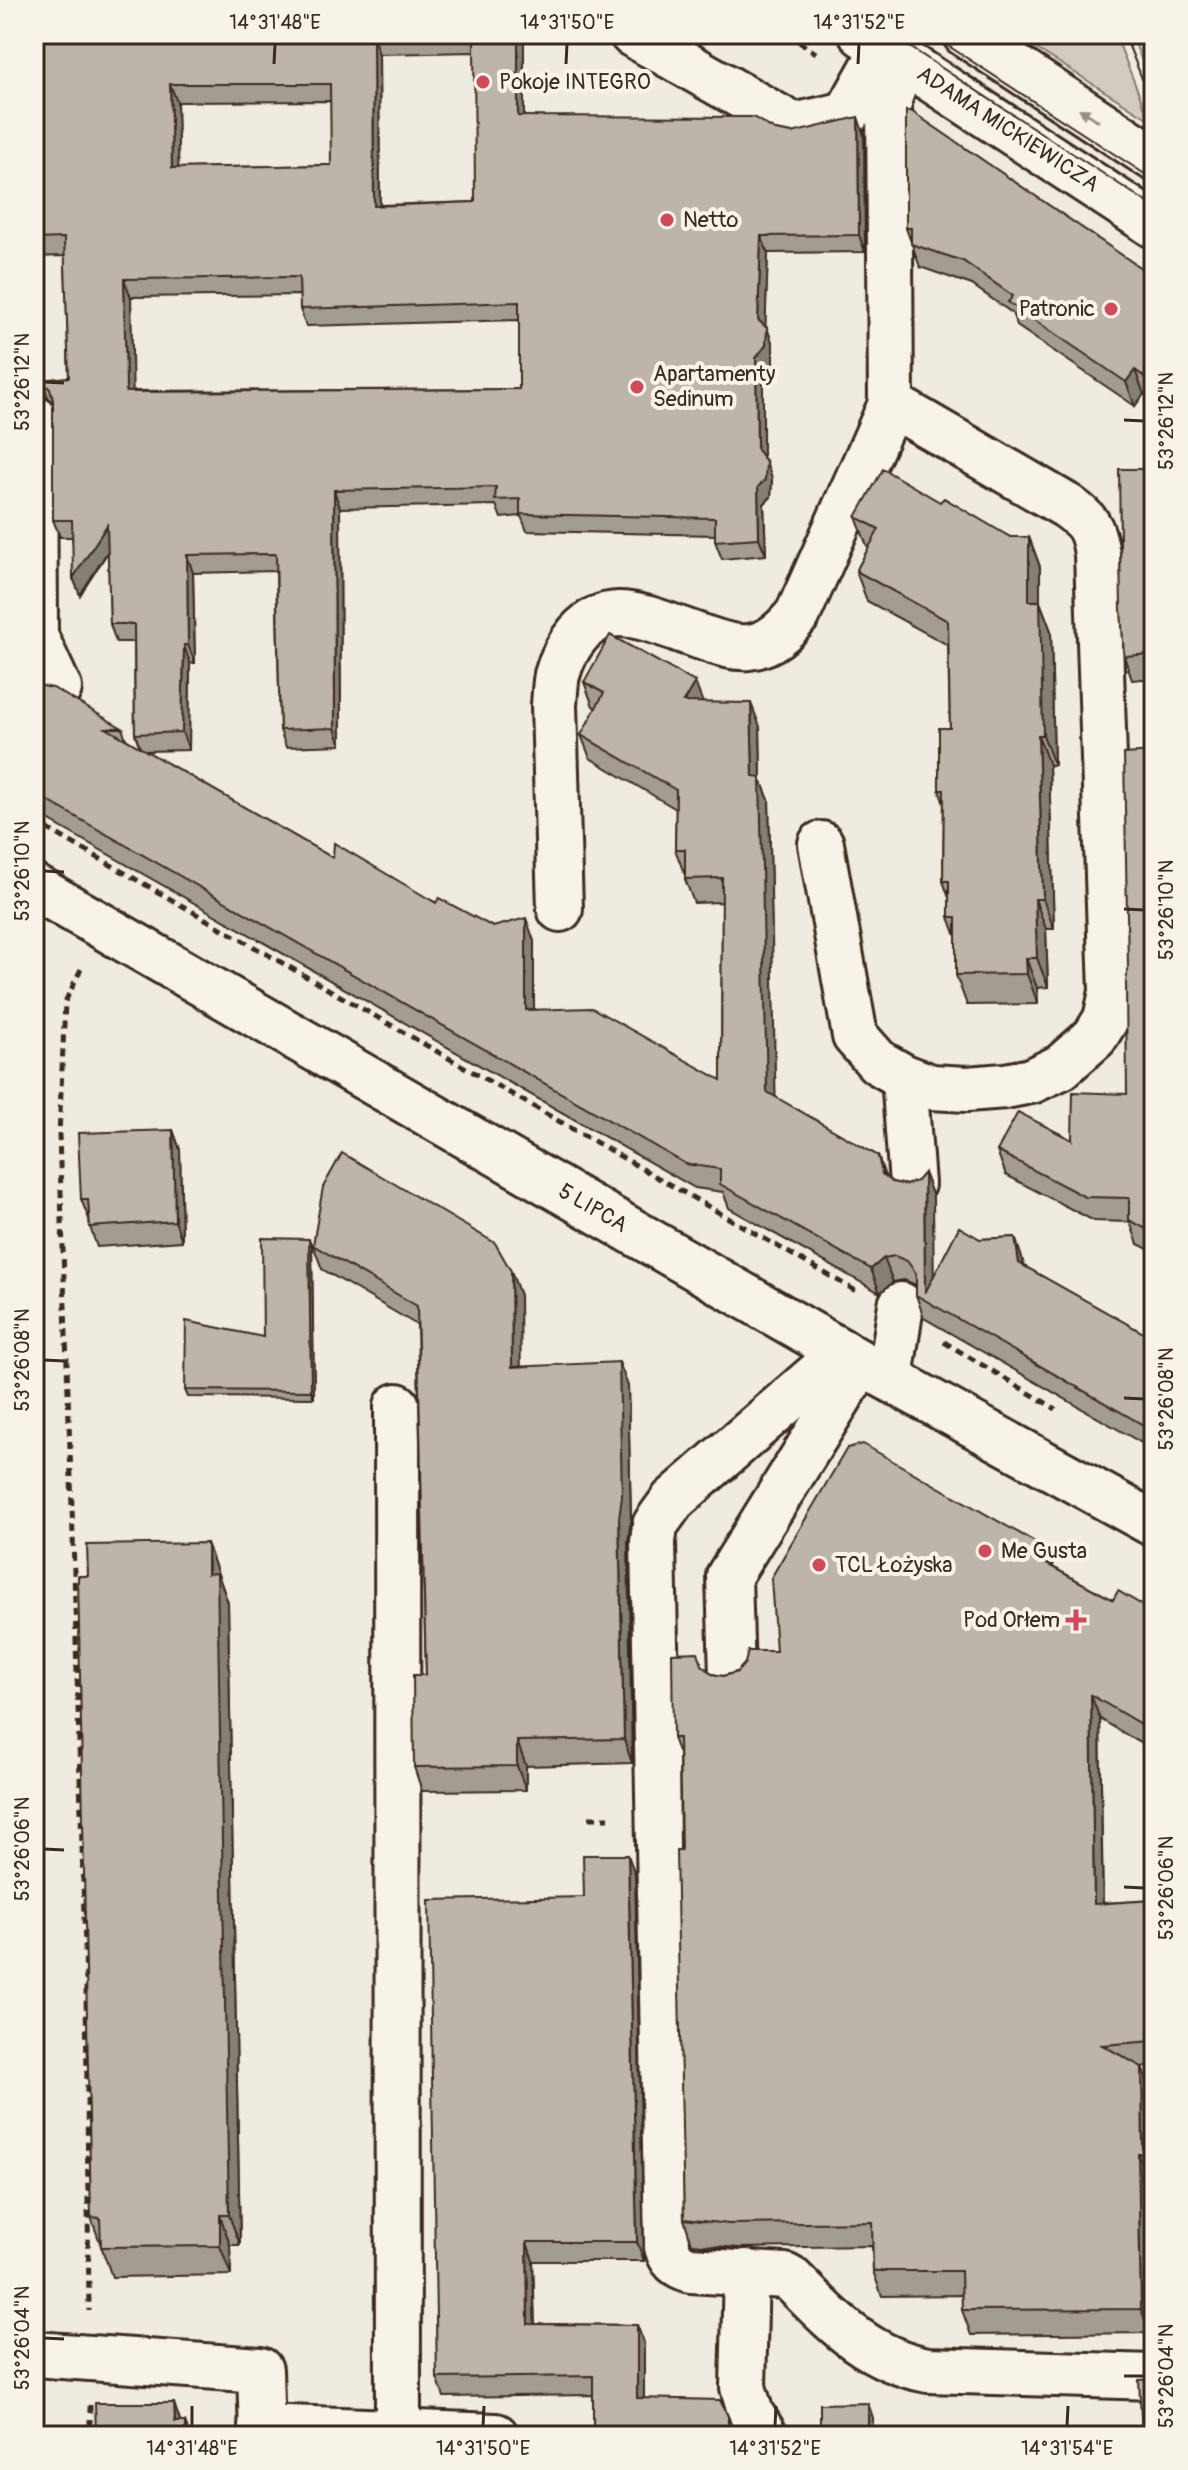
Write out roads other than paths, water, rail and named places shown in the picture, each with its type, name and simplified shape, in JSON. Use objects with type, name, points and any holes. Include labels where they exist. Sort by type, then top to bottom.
[{"type":"street","points":[[632,34],[794,126],[847,114],[886,44]]},
{"type":"street","points":[[965,34],[1154,158]]},
{"type":"street","points":[[560,909],[554,705],[557,676],[578,632],[593,621],[615,614],[633,616],[729,645],[748,647],[770,641],[786,629],[798,614],[891,404],[886,44]]},
{"type":"street","name":"ADAMA MICKIEWICZA","points":[[886,44],[1154,225]]},
{"type":"street","points":[[821,844],[855,1036],[878,1062],[904,1077],[931,1087],[967,1089],[1005,1086],[1031,1081],[1061,1067],[1095,1037],[1106,1019],[1112,992],[1094,532],[1084,518],[1067,506],[891,404]]},
{"type":"street","points":[[34,418],[35,636],[59,688]]},
{"type":"street","name":"5 LIPCA","points":[[34,888],[865,1364],[1154,1524]]},
{"type":"street","points":[[904,1077],[912,1184]]},
{"type":"street","points":[[732,1676],[729,1576],[900,1311]]},
{"type":"street","points":[[865,1364],[673,1500],[655,1525],[667,2247],[671,2259],[691,2270],[777,2274],[792,2280],[869,2350],[904,2366],[928,2370],[1154,2377]]},
{"type":"street","points":[[397,1406],[398,2432]]},
{"type":"street","points":[[746,2272],[743,2387],[751,2414],[765,2436]]},
{"type":"street","points":[[34,2354],[260,2370],[262,2432],[496,2436]]},
{"type":"tram line","points":[[890,34],[1154,207]]},
{"type":"tram line","points":[[930,34],[1154,180]]},
{"type":"tram line","points":[[1124,34],[1154,108]]},
{"type":"tram line","points":[[1148,34],[1154,49]]},
{"type":"place","name":"Pokoje INTEGRO","points":[[483,82]]},
{"type":"place","name":"Netto","points":[[667,220]]},
{"type":"place","name":"Patronic","points":[[1111,309]]},
{"type":"place","name":"Apartamenty Sedinum","points":[[637,387]]},
{"type":"place","name":"Me Gusta","points":[[985,1551]]},
{"type":"place","name":"TCL Łożyska","points":[[819,1565]]},
{"type":"place","name":"Pod Orłem","points":[[1076,1620]]}]
